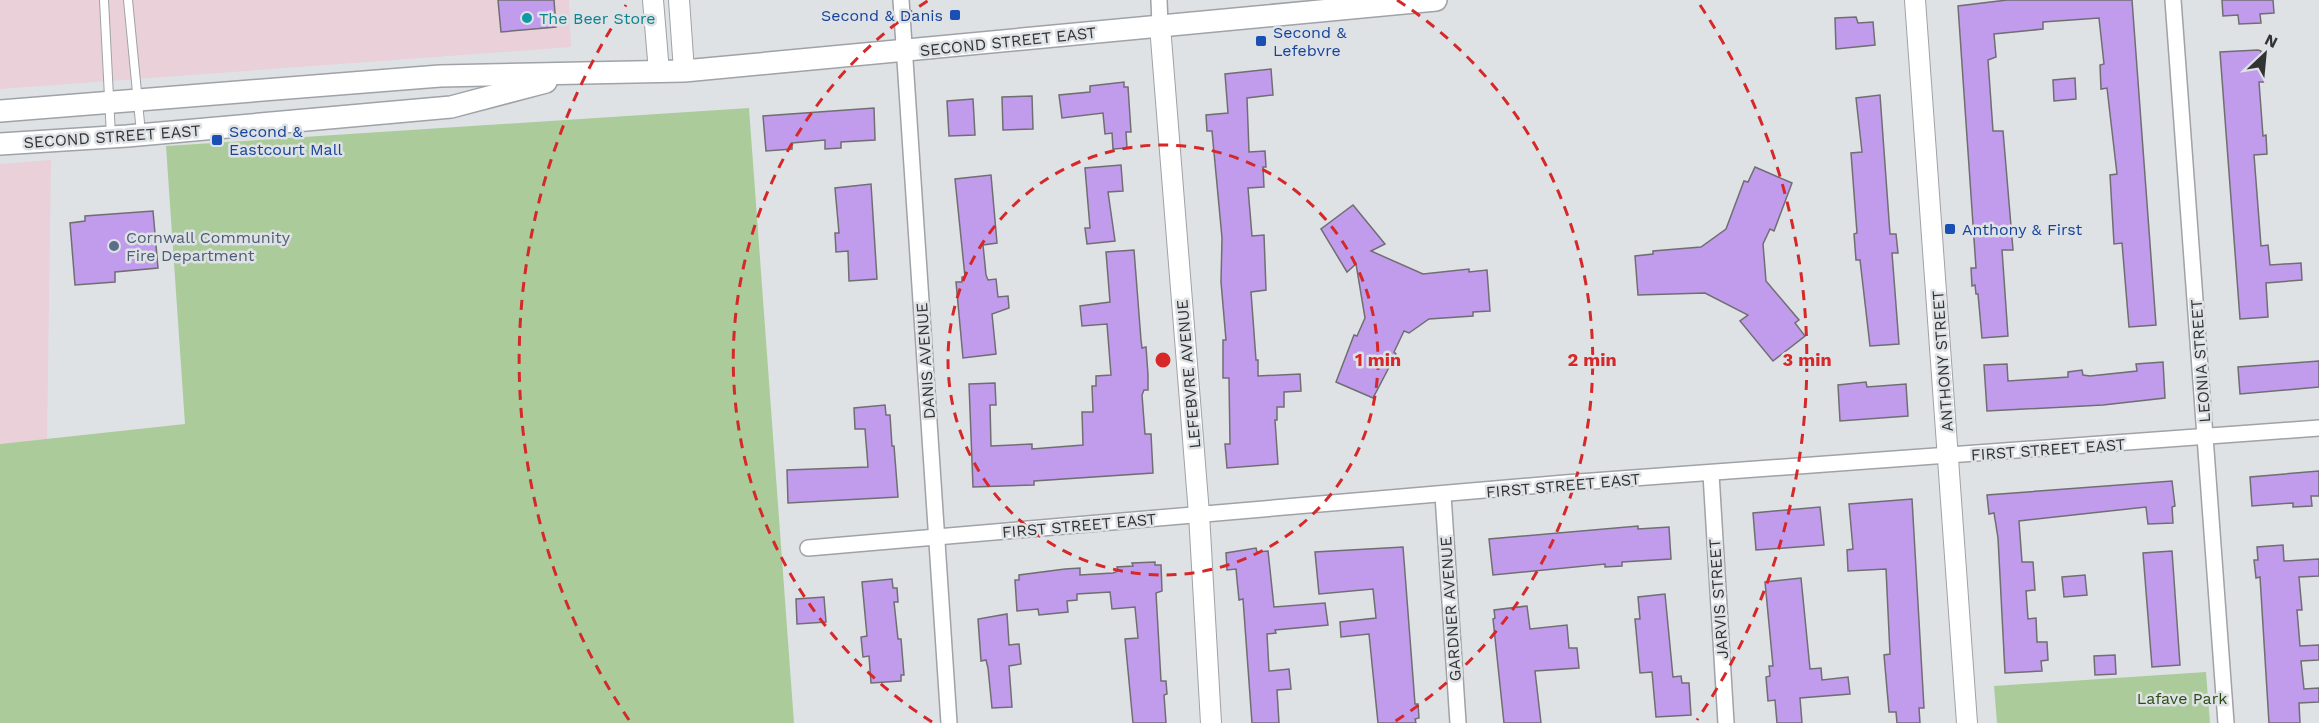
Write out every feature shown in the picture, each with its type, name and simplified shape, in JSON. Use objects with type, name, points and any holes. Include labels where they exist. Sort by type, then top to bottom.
[{"type":"main road","name":"SECOND STREET EAST","points":[[0,111],[137,102],[440,76],[684,71],[1436,0]]},
{"type":"main road","name":"SECOND STREET EAST","points":[[0,144],[141,135],[451,107],[579,74]]},
{"type":"street","points":[[653,0],[659,72]]},
{"type":"street","points":[[679,0],[684,71]]},
{"type":"street","name":"DANIS AVENUE","points":[[901,0],[950,723]]},
{"type":"street","points":[[1159,0],[1160,26]]},
{"type":"street","name":"ANTHONY STREET","points":[[1915,0],[1967,723]]},
{"type":"street","name":"LEONIA STREET","points":[[2173,0],[2226,723]]},
{"type":"street","name":"LEFEBVRE AVENUE","points":[[1160,26],[1199,514],[1211,723]]},
{"type":"street","name":"FIRST STREET EAST","points":[[808,548],[1565,483],[2319,428]]},
{"type":"street","name":"JARVIS STREET","points":[[1711,474],[1726,723]]},
{"type":"street","name":"GARDNER AVENUE","points":[[1443,495],[1458,723]]},
{"type":"lane","points":[[104,0],[111,137]]},
{"type":"lane","points":[[128,0],[141,135]]},
{"type":"shaded area","points":[[0,0],[569,0],[571,47],[0,89]]},
{"type":"shaded area","points":[[51,160],[47,439],[0,444],[0,164]]},
{"type":"green space","points":[[749,108],[794,723],[0,723],[0,444],[185,424],[166,146]]},
{"type":"green space","name":"Lafave Park","points":[[2206,672],[2210,723],[1997,723],[1994,686]]},
{"type":"building","name":"The Beer Store","points":[[498,0],[554,0],[556,27],[501,32]]},
{"type":"building","points":[[2007,0],[2132,0],[2156,325],[2129,327],[2122,243],[2114,244],[2110,175],[2117,174],[2107,88],[2101,89],[2100,65],[2104,64],[2099,18],[2043,22],[2043,29],[1994,34],[1996,57],[1988,60],[1993,131],[2003,131],[2013,250],[2002,250],[2008,336],[1982,338],[1978,294],[1976,294],[1975,285],[1972,286],[1971,268],[1976,268],[1958,6]]},
{"type":"building","points":[[2222,0],[2273,0],[2274,13],[2260,14],[2261,23],[2239,24],[2238,15],[2223,16]]},
{"type":"building","points":[[1856,17],[1858,23],[1873,22],[1875,45],[1836,49],[1835,18]]},
{"type":"building","points":[[2261,51],[2264,82],[2259,82],[2263,136],[2266,135],[2267,154],[2254,155],[2261,246],[2268,245],[2270,265],[2301,263],[2302,280],[2266,283],[2268,317],[2240,319],[2220,52]]},
{"type":"building","points":[[1271,69],[1273,95],[1247,98],[1249,152],[1265,151],[1266,167],[1263,167],[1264,187],[1248,188],[1252,236],[1264,235],[1266,290],[1251,292],[1256,360],[1258,360],[1258,376],[1300,374],[1301,391],[1284,392],[1284,407],[1277,407],[1277,420],[1275,420],[1278,464],[1227,468],[1225,444],[1230,444],[1229,378],[1223,378],[1223,340],[1226,340],[1221,282],[1222,238],[1212,131],[1207,131],[1206,115],[1228,113],[1225,74]]},
{"type":"building","points":[[2075,78],[2076,99],[2054,101],[2053,80]]},
{"type":"building","points":[[1124,82],[1124,87],[1128,87],[1131,132],[1126,132],[1127,148],[1113,149],[1112,133],[1105,134],[1103,113],[1062,118],[1059,95],[1090,92],[1090,86]]},
{"type":"building","points":[[1880,95],[1890,234],[1896,234],[1898,253],[1892,253],[1899,344],[1870,346],[1860,260],[1856,260],[1854,234],[1857,233],[1851,153],[1862,152],[1856,98]]},
{"type":"building","points":[[1032,96],[1033,129],[1003,130],[1002,97]]},
{"type":"building","points":[[973,99],[975,135],[949,136],[947,101]]},
{"type":"building","points":[[874,108],[875,140],[841,142],[841,148],[825,149],[825,140],[792,143],[792,149],[766,151],[763,116]]},
{"type":"building","points":[[1121,165],[1123,191],[1108,192],[1115,241],[1087,244],[1085,228],[1090,228],[1085,168]]},
{"type":"building","points":[[1755,167],[1792,183],[1774,231],[1770,229],[1763,244],[1766,281],[1799,320],[1795,323],[1805,336],[1773,361],[1740,321],[1748,315],[1705,293],[1638,295],[1635,256],[1653,254],[1653,251],[1701,247],[1726,229],[1744,181],[1748,182]]},
{"type":"building","points":[[991,175],[997,243],[983,245],[986,275],[988,280],[996,279],[998,297],[1008,296],[1009,308],[992,314],[996,354],[963,358],[956,282],[962,282],[962,277],[965,277],[955,179]]},
{"type":"building","points":[[871,184],[877,279],[849,281],[848,251],[836,252],[835,233],[839,233],[835,188]]},
{"type":"building","points":[[1353,205],[1385,244],[1371,251],[1423,274],[1469,269],[1469,272],[1487,270],[1490,311],[1473,312],[1473,316],[1429,319],[1409,333],[1404,331],[1394,352],[1396,354],[1373,398],[1336,382],[1354,335],[1357,336],[1365,318],[1356,264],[1347,272],[1321,229]]},
{"type":"building","name":"Cornwall Community Fire Department","points":[[153,211],[158,268],[115,272],[115,282],[75,285],[70,223],[85,221],[85,216]]},
{"type":"building","points":[[1134,250],[1141,340],[1142,348],[1146,347],[1148,375],[1148,390],[1144,390],[1142,395],[1145,434],[1151,434],[1153,473],[1034,481],[1034,485],[973,487],[969,384],[995,383],[996,405],[990,405],[991,446],[1032,444],[1032,449],[1083,445],[1082,412],[1093,412],[1092,386],[1096,386],[1096,376],[1111,375],[1107,324],[1082,326],[1080,306],[1110,302],[1106,252]]},
{"type":"building","points":[[2319,361],[2319,387],[2240,394],[2238,367]]},
{"type":"building","points":[[2163,362],[2165,398],[2103,405],[1987,411],[1984,365],[2007,364],[2008,381],[2068,377],[2068,372],[2082,370],[2083,375],[2090,376],[2137,371],[2136,364]]},
{"type":"building","points":[[1866,382],[1867,387],[1906,384],[1908,416],[1840,421],[1838,385]]},
{"type":"building","points":[[885,405],[886,415],[890,415],[898,497],[788,503],[787,470],[868,467],[865,429],[855,429],[854,408]]},
{"type":"building","points":[[2319,471],[2319,496],[2311,496],[2312,506],[2293,507],[2293,503],[2252,506],[2250,477]]},
{"type":"building","points":[[2172,481],[2175,506],[2172,507],[2173,523],[2148,524],[2146,507],[2019,521],[2022,562],[2033,562],[2035,590],[2026,591],[2028,619],[2036,618],[2037,642],[2047,642],[2048,660],[2041,661],[2042,671],[2005,673],[1998,538],[1994,513],[1989,514],[1987,495]]},
{"type":"building","points":[[1912,499],[1924,708],[1919,708],[1920,723],[1897,723],[1896,712],[1889,712],[1884,655],[1890,654],[1886,569],[1848,571],[1847,550],[1853,549],[1849,504]]},
{"type":"building","points":[[1820,507],[1824,545],[1756,550],[1753,513]]},
{"type":"building","points":[[1638,526],[1638,529],[1669,527],[1671,559],[1622,562],[1622,566],[1605,567],[1605,564],[1493,575],[1489,539]]},
{"type":"building","points":[[2283,545],[2284,561],[2319,559],[2319,576],[2299,577],[2302,610],[2297,610],[2300,646],[2319,645],[2319,660],[2301,661],[2304,689],[2319,688],[2319,702],[2299,703],[2300,723],[2269,723],[2260,577],[2256,578],[2254,560],[2258,560],[2257,547]]},
{"type":"building","points":[[1403,547],[1415,704],[1418,704],[1419,718],[1415,719],[1416,723],[1378,723],[1369,634],[1341,637],[1340,622],[1376,618],[1373,589],[1319,594],[1315,552]]},
{"type":"building","points":[[1256,548],[1257,552],[1268,551],[1274,607],[1325,603],[1328,625],[1275,630],[1276,633],[1267,634],[1269,671],[1289,669],[1291,689],[1277,690],[1279,723],[1252,723],[1243,599],[1239,600],[1236,569],[1227,570],[1226,553]]},
{"type":"building","points":[[2172,551],[2180,665],[2152,667],[2143,553]]},
{"type":"building","points":[[1155,562],[1155,565],[1161,565],[1162,591],[1156,593],[1161,681],[1166,681],[1167,694],[1164,695],[1166,723],[1133,723],[1125,639],[1138,638],[1135,607],[1112,609],[1110,592],[1077,594],[1077,600],[1067,601],[1068,612],[1039,615],[1038,609],[1017,611],[1015,580],[1019,580],[1019,575],[1065,569],[1080,568],[1080,575],[1113,573],[1118,571],[1117,567],[1133,566],[1132,563]]},
{"type":"building","points":[[2085,575],[2087,595],[2064,597],[2062,577]]},
{"type":"building","points":[[1801,578],[1810,669],[1821,668],[1822,680],[1848,677],[1850,694],[1800,698],[1802,723],[1777,723],[1775,700],[1768,701],[1766,677],[1770,676],[1769,666],[1773,666],[1765,582]]},
{"type":"building","points":[[892,579],[893,588],[897,588],[898,602],[894,602],[898,639],[901,639],[904,675],[901,675],[901,681],[871,683],[869,656],[863,657],[861,637],[867,636],[862,582]]},
{"type":"building","points":[[1665,594],[1673,677],[1681,676],[1682,683],[1689,683],[1691,715],[1656,717],[1652,672],[1640,673],[1635,619],[1640,619],[1638,597]]},
{"type":"building","points":[[824,597],[826,622],[797,624],[796,599]]},
{"type":"building","points":[[1527,606],[1530,629],[1567,625],[1569,648],[1577,648],[1579,668],[1535,671],[1541,723],[1504,723],[1494,610]]},
{"type":"building","points":[[1007,614],[1009,645],[1019,644],[1021,664],[1009,666],[1012,707],[992,708],[988,668],[986,660],[981,661],[978,619]]},
{"type":"building","points":[[2115,655],[2116,674],[2095,675],[2094,656]]},
{"type":"place","name":"Second & Danis","points":[[955,15]]},
{"type":"place","name":"The Beer Store","points":[[527,18]]},
{"type":"place","name":"Second & Lefebvre","points":[[1261,41]]},
{"type":"place","name":"Second & Eastcourt Mall","points":[[217,140]]},
{"type":"place","name":"Anthony & First","points":[[1950,229]]},
{"type":"place","name":"Cornwall Community Fire Department","points":[[114,246]]}]
